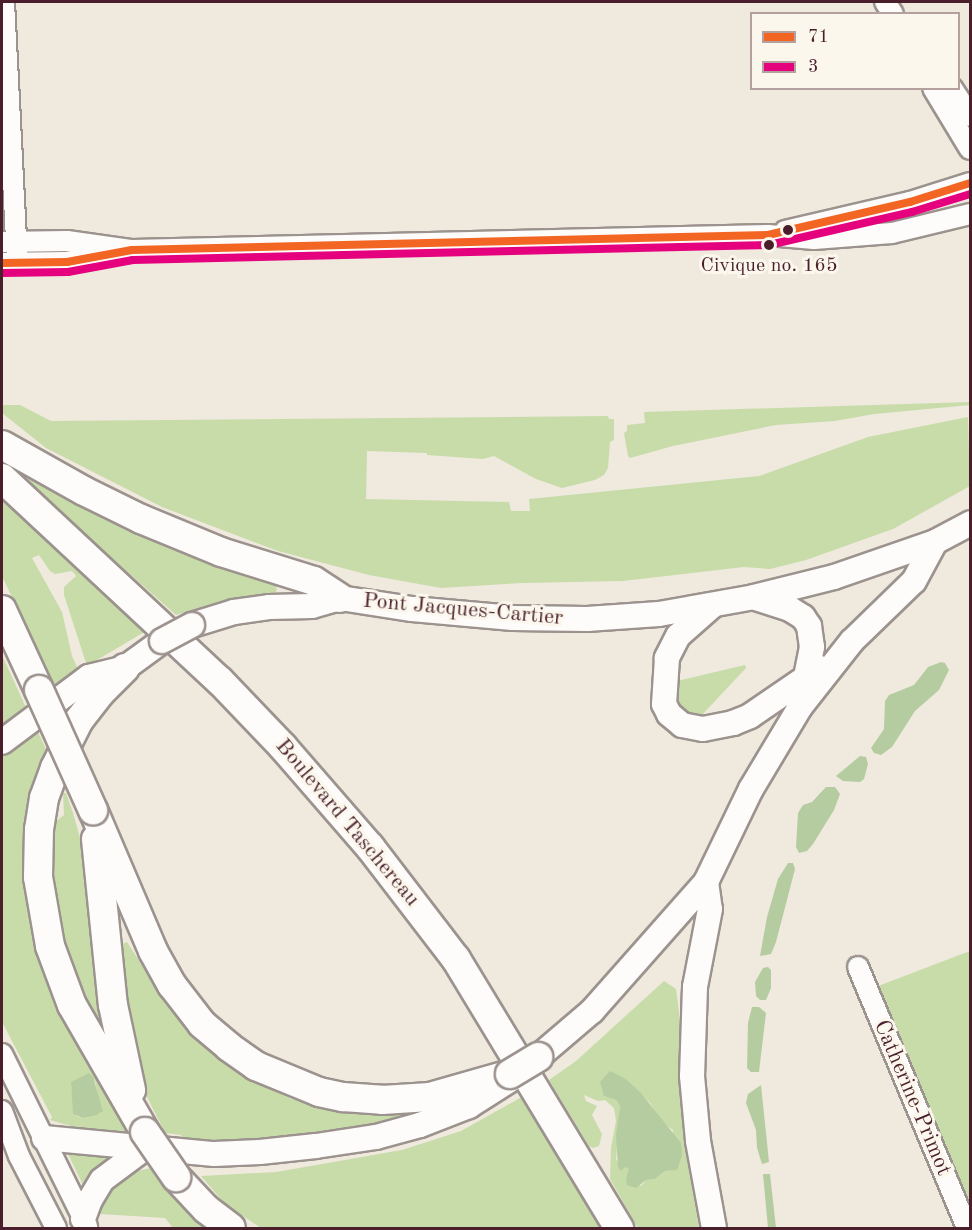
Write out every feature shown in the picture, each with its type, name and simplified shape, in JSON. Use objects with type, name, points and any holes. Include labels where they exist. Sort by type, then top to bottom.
[{"type":"highway","points":[[2,445],[67,482],[141,519],[230,555],[314,581],[340,598]]},
{"type":"highway","name":"Boulevard Taschereau","points":[[2,478],[219,681],[283,747],[370,846],[456,959],[619,1228]]},
{"type":"highway","points":[[2,610],[93,810],[153,951],[172,985],[202,1024],[229,1047],[256,1066],[319,1092],[343,1097],[382,1100],[430,1097],[511,1076],[538,1057]]},
{"type":"highway","points":[[125,668],[101,692],[79,720],[51,776],[39,829],[38,877],[50,946],[72,1005],[145,1140],[207,1209],[231,1228]]},
{"type":"highway","points":[[93,810],[117,1028],[129,1085],[145,1140]]},
{"type":"main road","name":"Pont Jacques-Cartier","points":[[340,598],[442,612],[530,619],[624,617],[712,606],[825,579],[935,542],[970,523]]},
{"type":"main road","points":[[538,1057],[592,1011],[706,882],[751,789],[800,707],[840,655],[914,581],[935,542]]},
{"type":"main road","points":[[754,597],[790,609],[806,622],[812,641],[800,707]]},
{"type":"main road","points":[[2,742],[89,677],[125,668],[162,641],[192,625],[234,612],[269,607],[312,606],[340,598]]},
{"type":"main road","points":[[712,606],[678,636],[667,658],[663,699],[666,709],[677,722],[703,729],[733,723],[750,716],[840,655]]},
{"type":"main road","points":[[706,882],[710,909],[695,987],[692,1076],[698,1141],[714,1228]]},
{"type":"main road","points":[[44,1138],[145,1140],[206,1153],[260,1152],[368,1138],[407,1129],[450,1114],[475,1103],[511,1076]]},
{"type":"main road","points":[[86,1224],[90,1200],[102,1180],[145,1140]]},
{"type":"street","points":[[4,2],[9,263],[67,262],[132,250],[768,235],[814,239],[863,237],[902,231],[970,214]]},
{"type":"street","points":[[934,90],[970,149]]},
{"type":"street","points":[[953,90],[970,116]]},
{"type":"street","points":[[768,235],[910,202],[970,183]]},
{"type":"street","points":[[9,242],[67,241],[132,250]]},
{"type":"street","name":"Catherine-Primot","points":[[858,968],[966,1217]]},
{"type":"street","points":[[2,1054],[86,1224]]},
{"type":"street","points":[[2,1111],[6,1134],[56,1228]]},
{"type":"street","points":[[6,1134],[44,1138]]},
{"type":"green space","points":[[970,402],[970,405],[874,414],[835,421],[776,425],[673,446],[630,458],[624,433],[627,431],[627,425],[645,423],[644,412]]},
{"type":"green space","points":[[2,405],[20,405],[51,421],[608,416],[609,419],[614,419],[614,440],[610,442],[608,468],[604,475],[595,480],[562,488],[536,479],[494,456],[483,459],[427,455],[427,453],[367,451],[366,499],[509,502],[511,511],[530,511],[529,499],[759,476],[868,437],[968,417],[970,486],[893,529],[806,560],[770,569],[744,567],[623,581],[522,583],[441,588],[369,575],[278,551],[162,507],[46,448],[2,413]]},
{"type":"green space","points":[[19,469],[277,584],[276,593],[226,600],[176,615],[16,473]]},
{"type":"green space","points":[[2,488],[151,628],[87,666],[64,595],[64,587],[76,576],[72,571],[55,574],[50,571],[39,555],[32,558],[62,612],[72,656],[79,671],[54,686],[2,576]]},
{"type":"green space","points":[[2,655],[27,710],[2,728]]},
{"type":"green space","points":[[941,662],[945,663],[949,670],[939,690],[915,711],[892,747],[881,755],[874,753],[871,748],[884,729],[885,701],[889,695],[914,685],[928,667]]},
{"type":"green space","points":[[745,665],[746,668],[699,718],[694,719],[674,707],[677,681]]},
{"type":"green space","points":[[37,730],[46,749],[37,777],[24,847],[25,885],[36,946],[71,1029],[130,1137],[85,1130],[50,1120],[52,1117],[2,1022],[2,755]],"holes":[[[95,1081],[101,1113],[83,1118],[76,1116],[71,1086]]]},
{"type":"green space","points":[[860,756],[866,757],[868,764],[864,779],[860,782],[843,781],[836,776]]},
{"type":"green space","points":[[826,787],[835,787],[840,794],[834,810],[813,844],[807,851],[799,853],[796,847],[798,813],[803,805],[812,802]]},
{"type":"green space","points":[[63,793],[66,793],[83,848],[104,1028],[98,1030],[65,954],[51,889],[51,825],[64,815]]},
{"type":"green space","points":[[788,863],[793,863],[795,869],[776,942],[771,954],[760,956],[767,917],[778,879]]},
{"type":"green space","points":[[127,942],[164,999],[191,1034],[247,1078],[291,1099],[336,1111],[395,1115],[422,1112],[402,1123],[258,1143],[183,1142],[181,1135],[165,1133],[144,1091],[123,984],[122,944]]},
{"type":"green space","points":[[970,951],[970,1204],[965,1206],[873,988]]},
{"type":"green space","points":[[768,967],[771,970],[771,988],[766,1000],[760,1000],[756,996],[755,982],[763,968]]},
{"type":"green space","points":[[664,981],[676,989],[680,1020],[684,1142],[699,1228],[638,1228],[610,1179],[611,1148],[616,1121],[614,1108],[605,1100],[598,1101],[584,1095],[586,1101],[597,1106],[592,1115],[602,1134],[599,1146],[593,1148],[589,1146],[549,1080],[576,1061]],"holes":[[[626,1079],[650,1103],[664,1124],[673,1130],[670,1171],[665,1171],[655,1179],[646,1180],[641,1186],[626,1178],[630,1169],[616,1160],[620,1106],[616,1100],[604,1096]]]},
{"type":"green space","points":[[752,1007],[759,1007],[766,1013],[759,1072],[751,1072],[747,1068],[748,1023]]},
{"type":"green space","points":[[610,1071],[626,1079],[641,1093],[681,1143],[682,1155],[677,1170],[665,1171],[655,1179],[646,1180],[636,1188],[627,1185],[626,1178],[629,1169],[625,1167],[621,1171],[618,1167],[616,1135],[620,1106],[616,1100],[604,1096],[600,1082]]},
{"type":"green space","points":[[89,1073],[93,1077],[103,1111],[83,1118],[73,1114],[71,1082]]},
{"type":"green space","points":[[761,1085],[769,1162],[762,1164],[757,1148],[756,1130],[746,1103],[748,1094]]},
{"type":"green space","points":[[527,1094],[608,1228],[261,1228],[225,1204],[201,1176],[276,1172],[402,1150],[461,1131]]},
{"type":"green space","points":[[68,1154],[115,1154],[116,1156],[83,1185]]},
{"type":"green space","points":[[151,1168],[190,1214],[206,1228],[173,1228],[165,1218],[100,1214],[107,1192],[128,1173]]},
{"type":"green space","points":[[763,1174],[770,1174],[776,1228],[768,1228]]},
{"type":"transit line","name":"71","points":[[2,263],[67,262],[132,250],[768,235],[910,202],[970,183]]},
{"type":"transit line","name":"3","points":[[2,273],[68,272],[133,260],[769,245],[912,212],[970,194]]},
{"type":"place","name":"Civique no. 165","points":[[769,245]]}]
